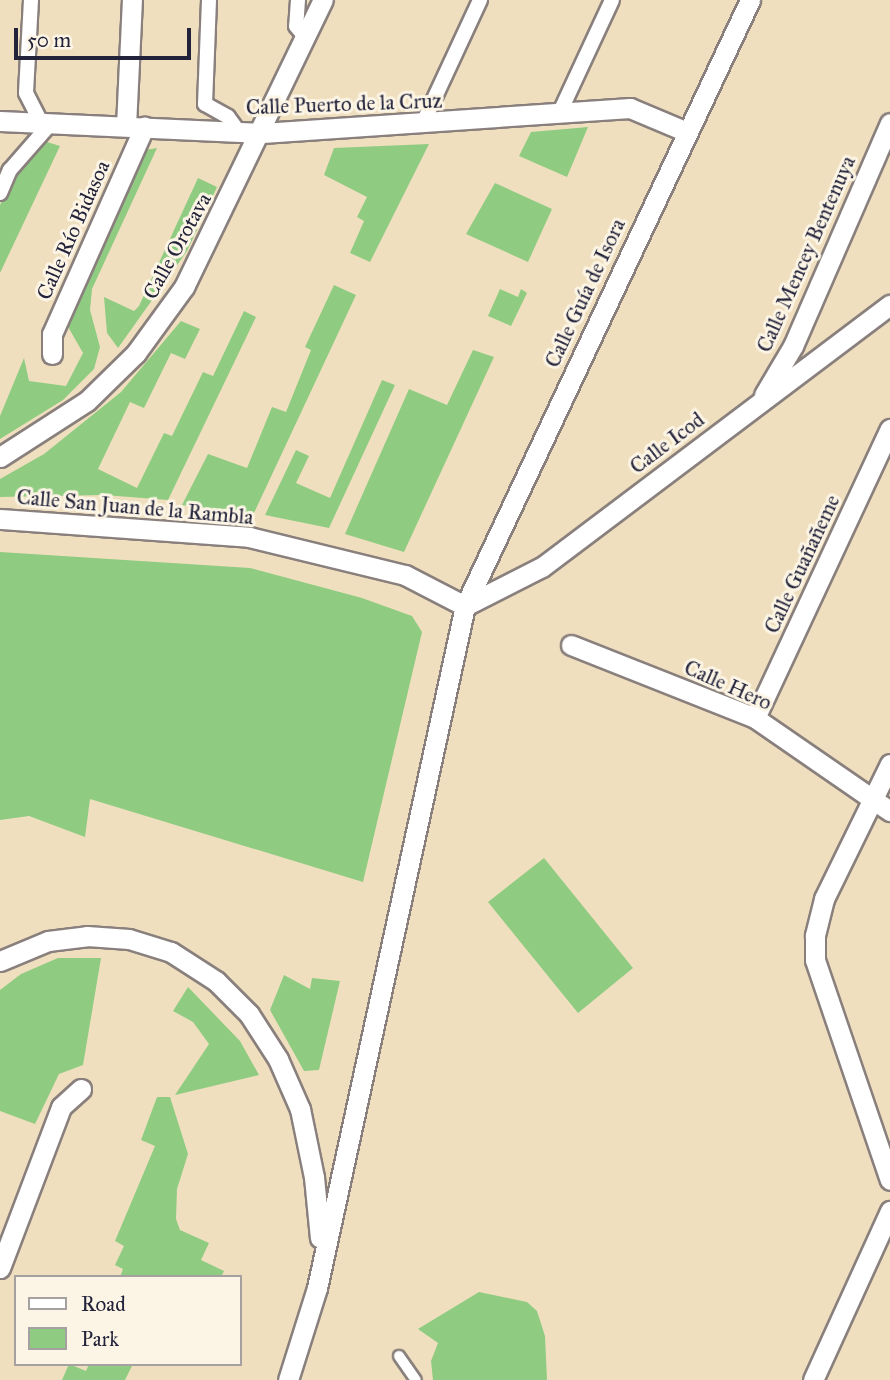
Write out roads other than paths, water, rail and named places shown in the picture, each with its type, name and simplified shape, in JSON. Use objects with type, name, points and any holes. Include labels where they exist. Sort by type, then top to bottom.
[{"type":"street","points":[[0,193],[10,170],[46,123],[26,93],[31,0]]},
{"type":"street","points":[[132,0],[135,126]]},
{"type":"street","points":[[209,0],[205,104],[228,117],[239,132]]},
{"type":"street","points":[[298,0],[296,26],[306,38]]},
{"type":"street","name":"Calle Orotava","points":[[0,457],[88,401],[136,353],[184,288],[262,133],[323,0]]},
{"type":"street","points":[[422,125],[480,0]]},
{"type":"street","points":[[560,112],[612,0]]},
{"type":"street","name":"Calle Guía de Isora","points":[[317,1288],[465,606],[685,131],[750,0]]},
{"type":"street","name":"Calle Puerto de la Cruz","points":[[0,121],[262,133],[422,125],[630,108],[685,131]]},
{"type":"street","name":"Calle Mencey Bentenuya","points":[[760,402],[793,346],[890,123]]},
{"type":"street","name":"Calle Río Bidasoa","points":[[52,354],[52,334],[135,126]]},
{"type":"street","name":"Calle Icod","points":[[465,606],[542,567],[890,304]]},
{"type":"street","name":"Calle Guañañeme","points":[[755,718],[890,429]]},
{"type":"street","name":"Calle San Juan de la Rambla","points":[[0,520],[249,537],[405,575],[465,606]]},
{"type":"street","name":"Calle Hero","points":[[571,645],[755,718],[881,807]]},
{"type":"street","points":[[890,764],[881,807],[824,899],[815,960],[890,1180]]},
{"type":"street","points":[[0,961],[48,941],[88,936],[129,939],[171,952],[216,981],[241,1006],[278,1059],[300,1109],[321,1228],[317,1288],[288,1380]]},
{"type":"street","points":[[0,1268],[4,1241],[61,1107],[81,1089]]},
{"type":"street","points":[[813,1380],[890,1211]]},
{"type":"lane","points":[[399,1356],[416,1380]]}]
